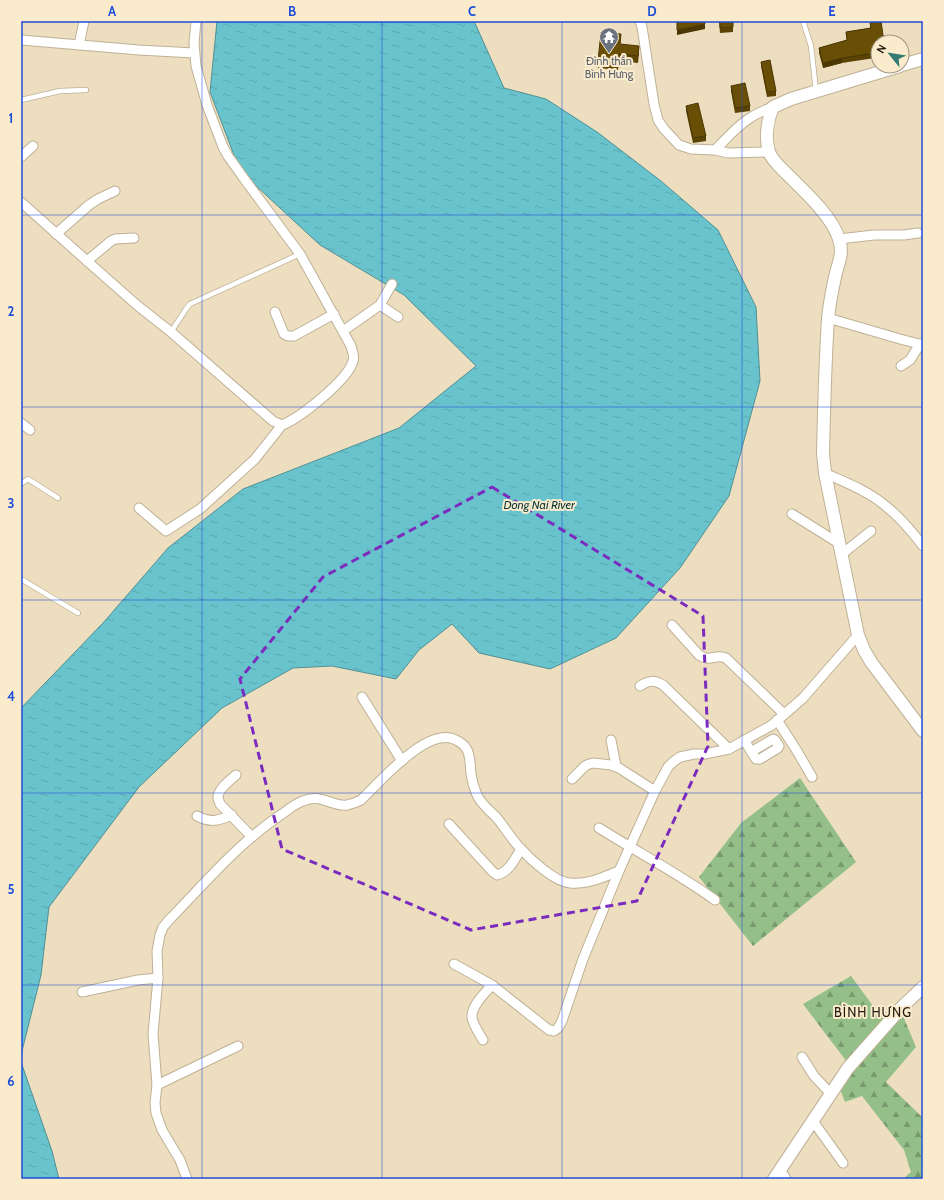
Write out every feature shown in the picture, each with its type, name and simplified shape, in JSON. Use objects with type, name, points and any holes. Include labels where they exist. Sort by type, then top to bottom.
[{"type":"street","points":[[79,45],[84,21]]},
{"type":"street","points":[[139,508],[166,531],[200,509],[255,459],[282,425],[311,407],[337,384],[351,367],[354,360],[351,346],[300,254],[245,180],[223,147],[207,105],[196,66],[194,53],[196,21]]},
{"type":"street","points":[[640,21],[658,120],[679,145],[691,149],[715,150],[728,153],[769,152]]},
{"type":"street","points":[[21,40],[194,53]]},
{"type":"street","points":[[910,63],[923,59]]},
{"type":"street","points":[[715,150],[748,118],[758,113],[791,99],[874,74]]},
{"type":"street","points":[[773,107],[768,118],[767,127],[769,152],[775,161],[827,217],[839,239],[841,254],[835,277],[828,318],[823,453],[825,473],[858,636],[871,662],[923,731]]},
{"type":"street","points":[[21,157],[33,146]]},
{"type":"street","points":[[56,234],[88,205],[115,191]]},
{"type":"street","points":[[21,202],[138,306],[171,332],[260,411],[273,421],[282,425]]},
{"type":"street","points":[[839,239],[874,235],[904,235],[918,233]]},
{"type":"street","points":[[87,261],[115,239],[134,238]]},
{"type":"street","points":[[343,331],[380,305],[392,284]]},
{"type":"street","points":[[380,305],[398,316]]},
{"type":"street","points":[[276,312],[284,334],[288,336],[294,336],[334,314]]},
{"type":"street","points":[[828,318],[922,344],[910,360],[900,366]]},
{"type":"street","points":[[21,423],[30,430]]},
{"type":"street","points":[[825,473],[859,489],[882,503],[909,528],[923,546]]},
{"type":"street","points":[[792,514],[841,549]]},
{"type":"street","points":[[841,549],[871,531]]},
{"type":"street","points":[[672,624],[703,658],[710,659],[722,656],[726,658],[781,717],[797,751],[812,777]]},
{"type":"street","points":[[454,964],[492,985],[549,1030],[554,1031],[558,1028],[583,959],[619,871],[654,791],[668,767],[680,758],[694,754],[706,754],[729,749],[772,725],[803,698],[858,636]]},
{"type":"street","points":[[640,686],[652,680],[663,685],[729,749]]},
{"type":"street","points":[[362,697],[402,761]]},
{"type":"street","points":[[187,1179],[180,1160],[158,1121],[156,1113],[155,1103],[157,1085],[153,1034],[158,978],[157,951],[160,935],[163,927],[223,865],[268,824],[303,801],[320,799],[346,806],[353,804],[361,800],[418,748],[429,741],[445,737],[458,741],[466,747],[469,754],[471,775],[478,796],[521,849],[548,873],[561,881],[578,884],[619,871]]},
{"type":"street","points":[[611,740],[616,766]]},
{"type":"street","points":[[744,740],[751,752]]},
{"type":"street","points":[[572,779],[589,764],[616,766],[654,791]]},
{"type":"street","points":[[236,775],[226,783],[219,792],[218,798],[220,804],[252,837]]},
{"type":"street","points":[[197,816],[207,821],[215,821],[232,815]]},
{"type":"street","points":[[449,824],[497,875],[507,870],[521,849]]},
{"type":"street","points":[[599,828],[630,848],[689,882],[715,900]]},
{"type":"street","points":[[82,992],[138,980],[158,978]]},
{"type":"street","points":[[483,1040],[472,1018],[478,1002],[492,985]]},
{"type":"street","points":[[780,1176],[813,1121],[853,1063],[902,1007],[923,987]]},
{"type":"street","points":[[157,1085],[238,1046]]},
{"type":"street","points":[[802,1057],[814,1076],[831,1094]]},
{"type":"street","points":[[813,1121],[843,1164]]},
{"type":"lane","points":[[804,21],[811,46],[816,91]]},
{"type":"lane","points":[[21,100],[60,91],[86,90]]},
{"type":"lane","points":[[171,332],[190,304],[300,254]]},
{"type":"lane","points":[[21,484],[28,479],[58,498]]},
{"type":"lane","points":[[21,578],[78,613]]},
{"type":"highlighted area","points":[[492,487],[703,616],[708,746],[637,901],[471,930],[282,849],[240,679],[323,577]]},
{"type":"green space","points":[[800,778],[856,862],[753,946],[699,877],[741,823]]},
{"type":"green space","points":[[851,976],[876,1010],[903,1016],[916,1047],[886,1082],[923,1118],[923,1179],[903,1179],[911,1172],[904,1150],[862,1096],[845,1102],[835,1076],[847,1062],[803,1004]]},
{"type":"water","name":"Dong Nai River","points":[[217,21],[474,21],[504,88],[546,99],[597,132],[661,181],[718,230],[756,307],[760,381],[729,496],[680,568],[616,638],[550,669],[479,653],[452,624],[419,650],[396,679],[332,666],[293,668],[222,708],[139,787],[49,907],[41,975],[21,1055],[21,708],[103,623],[168,548],[243,489],[399,428],[476,366],[404,295],[320,245],[240,171],[210,92]]},
{"type":"water","points":[[21,1062],[52,1151],[59,1179],[21,1179]]},
{"type":"building","points":[[677,21],[704,21],[705,24],[677,30]]},
{"type":"building","points":[[720,21],[733,21],[733,27],[720,28]]},
{"type":"building","points":[[881,21],[883,34],[870,34],[870,54],[842,58],[823,63],[819,48],[847,40],[846,32],[871,28],[870,23]]},
{"type":"building","points":[[601,32],[621,34],[620,44],[639,46],[638,56],[619,54],[618,63],[598,61]]},
{"type":"building","points":[[770,60],[776,91],[767,92],[761,62]]},
{"type":"building","points":[[745,83],[750,106],[735,108],[731,86]]},
{"type":"building","points":[[698,103],[706,136],[693,138],[686,106]]},
{"type":"place","name":"Đình thần Bình Hưng","points":[[609,54]]},
{"type":"district","name":"BÌNH HƯNG","points":[[873,1012]]}]
